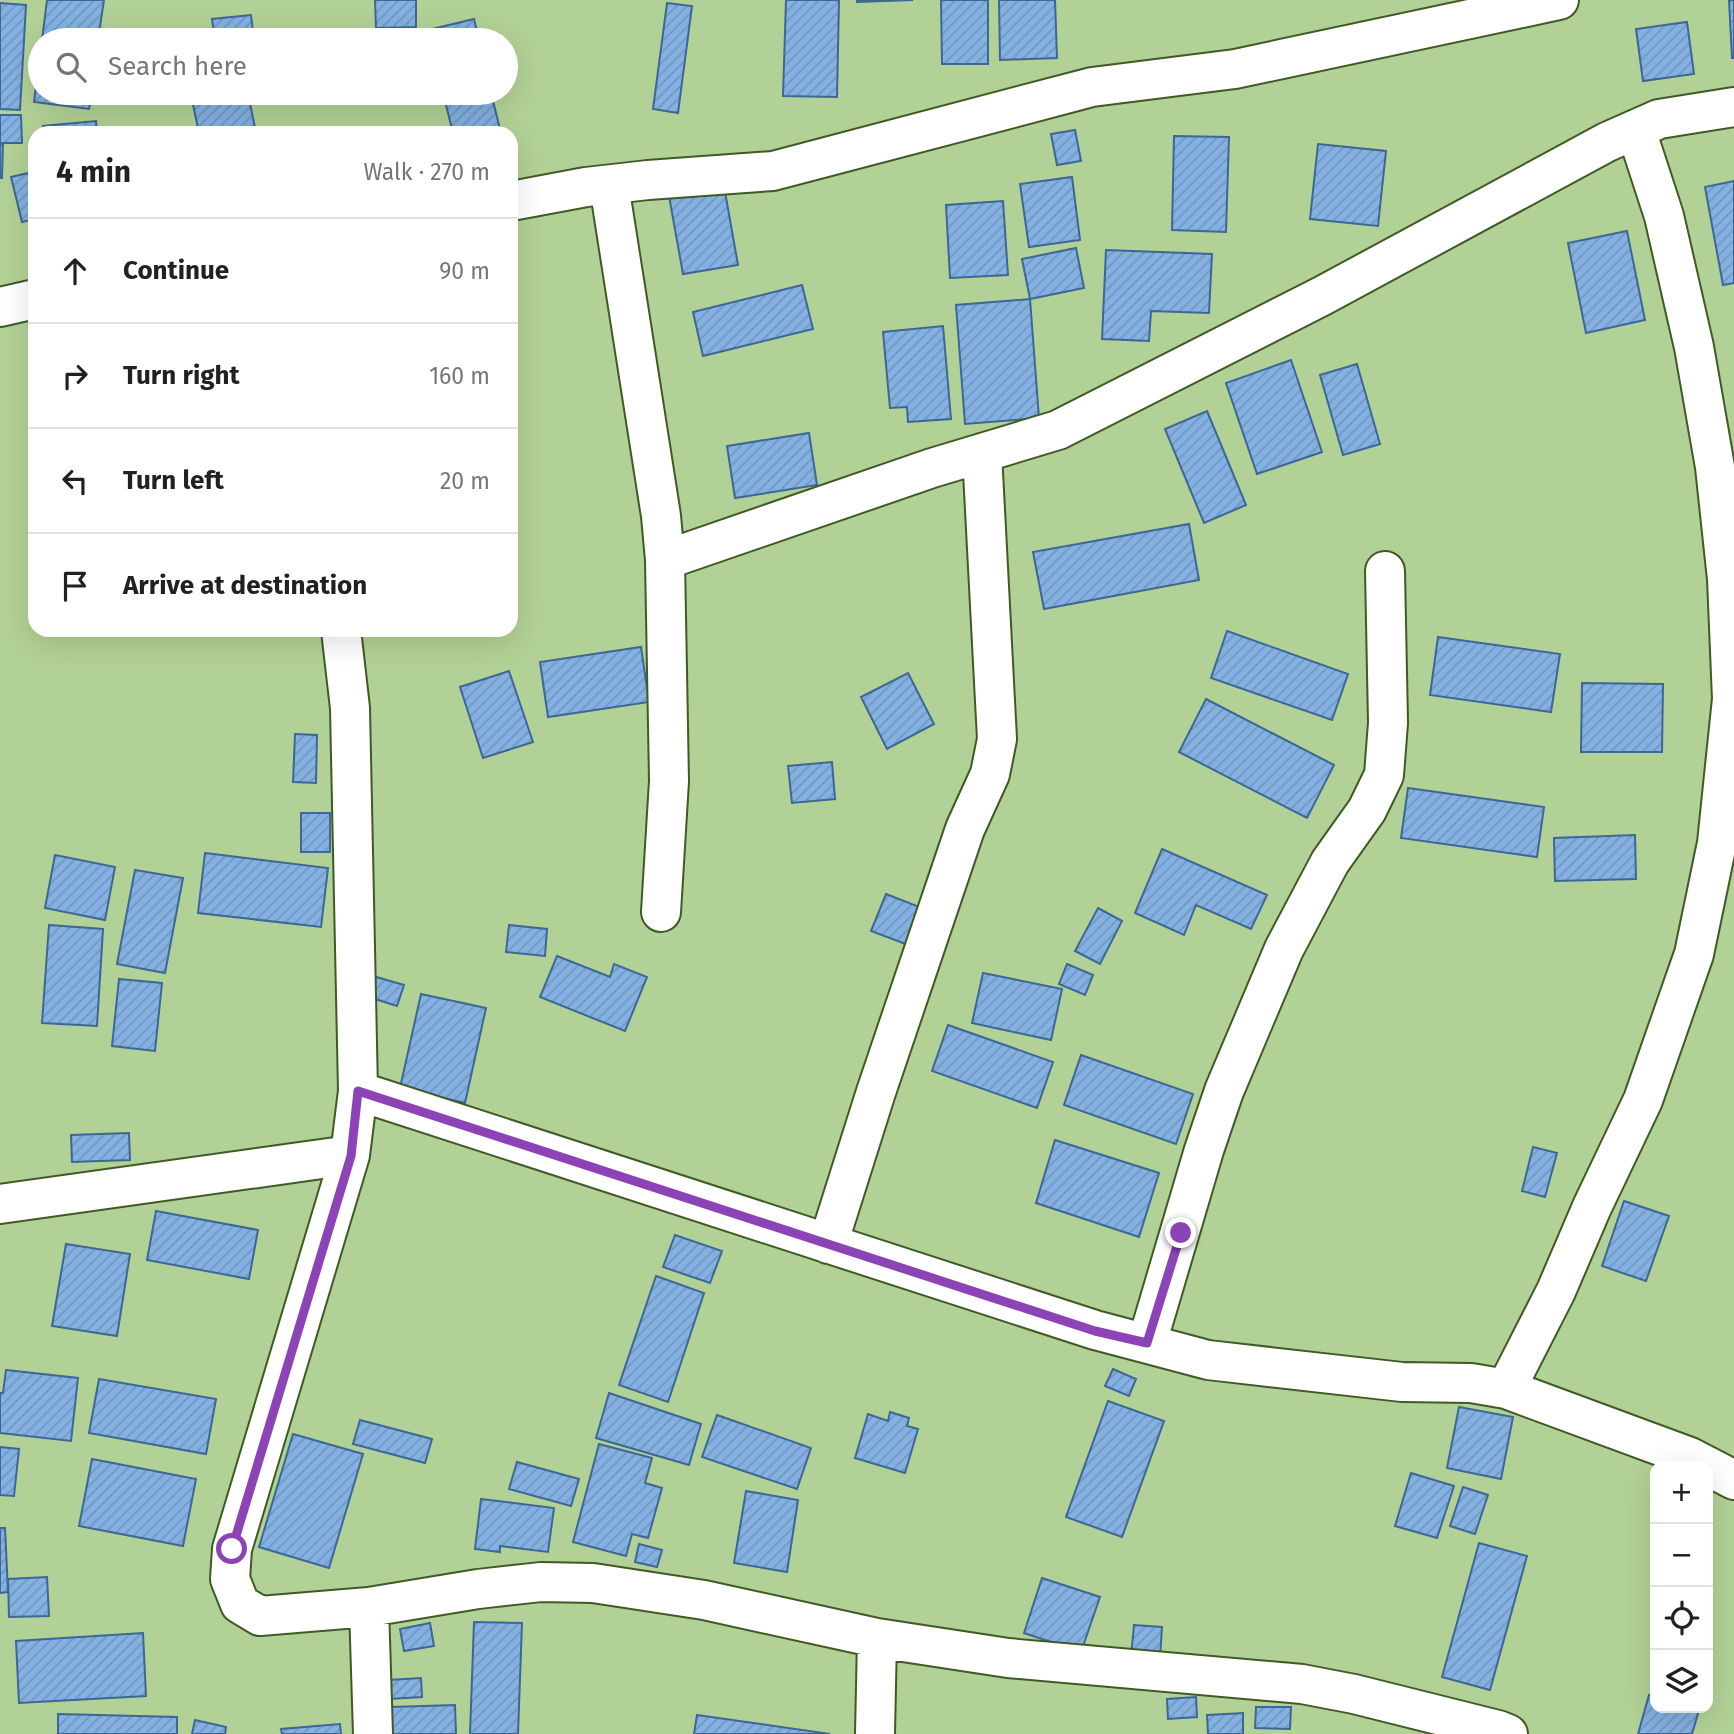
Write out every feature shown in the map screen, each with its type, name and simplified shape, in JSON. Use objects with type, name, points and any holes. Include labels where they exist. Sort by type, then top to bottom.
[{"type":"street","points":[[518,200],[648,180],[773,171],[1092,87],[1235,69],[1559,0]]},
{"type":"street","points":[[665,560],[1058,430],[1357,277],[1607,142],[1659,119],[1734,107]]},
{"type":"street","points":[[1506,1389],[1556,1291],[1643,1100],[1694,954],[1717,843],[1732,699],[1727,579],[1715,467],[1694,347],[1664,216],[1636,130]]},
{"type":"street","points":[[609,185],[661,516],[665,560],[669,781],[660,912]]},
{"type":"street","points":[[0,307],[28,301]]},
{"type":"street","points":[[828,1244],[876,1092],[965,830],[990,774],[997,739],[982,453]]},
{"type":"street","points":[[1147,1343],[1224,1091],[1284,949],[1330,862],[1367,810],[1384,775],[1388,723],[1385,572]]},
{"type":"street","points":[[342,637],[350,708],[358,1091],[351,1156],[232,1549],[230,1579],[240,1604],[260,1616],[369,1607],[490,1587],[541,1582],[593,1583],[704,1600],[877,1638],[1008,1658],[1303,1684],[1367,1697],[1508,1734]]},
{"type":"street","points":[[358,1091],[1095,1331],[1208,1360],[1402,1382],[1471,1383],[1506,1389],[1690,1457],[1734,1480]]},
{"type":"street","points":[[0,1203],[351,1156]]},
{"type":"street","points":[[369,1607],[373,1734]]},
{"type":"street","points":[[875,1734],[877,1638]]},
{"type":"building","points":[[47,0],[104,0],[100,28],[44,28]]},
{"type":"building","points":[[375,0],[416,0],[416,27],[376,28]]},
{"type":"building","points":[[786,0],[839,0],[837,97],[783,96]]},
{"type":"building","points":[[857,0],[913,0],[857,2]]},
{"type":"building","points":[[941,0],[988,0],[988,64],[942,64]]},
{"type":"building","points":[[999,0],[1055,0],[1057,58],[1000,60]]},
{"type":"building","points":[[1729,0],[1734,0],[1734,58],[1732,58]]},
{"type":"building","points":[[0,3],[26,5],[20,110],[0,109]]},
{"type":"building","points":[[667,3],[692,6],[678,113],[653,109]]},
{"type":"building","points":[[251,15],[253,28],[213,28],[212,19]]},
{"type":"building","points":[[474,19],[476,28],[436,28]]},
{"type":"building","points":[[1687,22],[1694,74],[1643,81],[1636,29]]},
{"type":"building","points":[[58,105],[90,105],[89,109]]},
{"type":"building","points":[[193,105],[250,105],[255,126],[198,126]]},
{"type":"building","points":[[446,105],[494,105],[499,126],[451,126]]},
{"type":"building","points":[[0,115],[21,115],[22,143],[0,143]]},
{"type":"building","points":[[96,121],[96,126],[43,126]]},
{"type":"building","points":[[1075,130],[1081,161],[1057,165],[1051,134]]},
{"type":"building","points":[[1174,136],[1229,137],[1226,232],[1172,230]]},
{"type":"building","points":[[0,144],[3,144],[2,178],[0,178]]},
{"type":"building","points":[[1318,144],[1386,151],[1378,226],[1310,219]]},
{"type":"building","points":[[28,173],[28,221],[22,222],[11,177]]},
{"type":"building","points":[[1072,177],[1080,240],[1029,247],[1020,184]]},
{"type":"building","points":[[1734,181],[1734,283],[1723,285],[1705,187]]},
{"type":"building","points":[[724,186],[738,265],[683,274],[669,196]]},
{"type":"building","points":[[1003,201],[1008,275],[950,278],[946,205]]},
{"type":"building","points":[[1627,231],[1645,320],[1586,333],[1568,243]]},
{"type":"building","points":[[1076,248],[1084,288],[1030,299],[1022,259]]},
{"type":"building","points":[[1106,250],[1212,254],[1209,313],[1151,311],[1149,341],[1102,339]]},
{"type":"building","points":[[802,285],[813,329],[703,356],[693,312]]},
{"type":"building","points":[[1030,299],[1039,418],[965,424],[956,305]]},
{"type":"building","points":[[943,326],[951,419],[908,422],[907,407],[890,408],[883,332]]},
{"type":"building","points":[[1291,360],[1322,452],[1257,474],[1226,383]]},
{"type":"building","points":[[1357,364],[1380,444],[1343,455],[1320,375]]},
{"type":"building","points":[[1207,411],[1246,505],[1204,523],[1165,429]]},
{"type":"building","points":[[809,433],[817,485],[735,498],[727,446]]},
{"type":"building","points":[[1189,524],[1199,580],[1044,609],[1033,552]]},
{"type":"building","points":[[1227,631],[1348,674],[1332,720],[1211,678]]},
{"type":"building","points":[[1438,637],[1560,654],[1551,712],[1430,695]]},
{"type":"building","points":[[641,647],[649,702],[548,717],[540,662]]},
{"type":"building","points":[[509,671],[533,742],[483,758],[460,687]]},
{"type":"building","points":[[908,673],[934,724],[887,749],[861,697]]},
{"type":"building","points":[[1582,683],[1663,684],[1662,752],[1581,752]]},
{"type":"building","points":[[1206,699],[1334,765],[1307,818],[1179,752]]},
{"type":"building","points":[[295,734],[317,735],[316,783],[293,782]]},
{"type":"building","points":[[832,762],[835,799],[792,803],[788,766]]},
{"type":"building","points":[[1408,788],[1544,807],[1537,857],[1401,838]]},
{"type":"building","points":[[301,813],[330,813],[330,852],[301,852]]},
{"type":"building","points":[[1635,835],[1636,879],[1555,881],[1554,838]]},
{"type":"building","points":[[1162,849],[1267,895],[1251,929],[1196,905],[1184,935],[1135,913]]},
{"type":"building","points":[[205,853],[328,868],[321,927],[198,913]]},
{"type":"building","points":[[55,855],[115,867],[105,920],[45,908]]},
{"type":"building","points":[[135,870],[183,878],[165,973],[117,964]]},
{"type":"building","points":[[886,894],[922,908],[908,945],[871,931]]},
{"type":"building","points":[[1098,908],[1122,921],[1100,964],[1075,951]]},
{"type":"building","points":[[49,925],[103,929],[97,1026],[42,1023]]},
{"type":"building","points":[[509,925],[547,929],[545,956],[506,952]]},
{"type":"building","points":[[557,956],[610,977],[614,964],[647,977],[625,1031],[540,997]]},
{"type":"building","points":[[1067,964],[1093,975],[1085,995],[1059,984]]},
{"type":"building","points":[[983,973],[1062,989],[1051,1040],[972,1023]]},
{"type":"building","points":[[373,976],[404,985],[397,1006],[366,996]]},
{"type":"building","points":[[119,979],[162,983],[155,1051],[112,1046]]},
{"type":"building","points":[[421,994],[486,1008],[465,1103],[400,1088]]},
{"type":"building","points":[[948,1025],[1053,1062],[1037,1108],[932,1071]]},
{"type":"building","points":[[1081,1055],[1193,1094],[1176,1144],[1064,1105]]},
{"type":"building","points":[[129,1133],[130,1160],[72,1162],[71,1135]]},
{"type":"building","points":[[1055,1140],[1159,1173],[1139,1237],[1036,1203]]},
{"type":"building","points":[[1533,1147],[1557,1153],[1545,1197],[1522,1191]]},
{"type":"building","points":[[1624,1201],[1669,1216],[1646,1281],[1602,1266]]},
{"type":"building","points":[[156,1211],[258,1230],[249,1279],[147,1260]]},
{"type":"building","points":[[675,1235],[722,1251],[710,1283],[663,1267]]},
{"type":"building","points":[[66,1244],[130,1254],[117,1336],[52,1326]]},
{"type":"building","points":[[656,1276],[704,1293],[668,1402],[619,1385]]},
{"type":"building","points":[[1113,1369],[1136,1379],[1129,1396],[1105,1386]]},
{"type":"building","points":[[6,1370],[78,1378],[71,1441],[0,1433],[0,1393],[3,1393]]},
{"type":"building","points":[[99,1379],[216,1399],[206,1454],[89,1433]]},
{"type":"building","points":[[609,1393],[701,1424],[689,1465],[596,1438]]},
{"type":"building","points":[[1108,1401],[1164,1421],[1122,1537],[1066,1517]]},
{"type":"building","points":[[1459,1407],[1513,1417],[1501,1479],[1447,1468]]},
{"type":"building","points":[[890,1412],[909,1418],[907,1426],[918,1429],[905,1473],[855,1458],[868,1414],[888,1421]]},
{"type":"building","points":[[717,1415],[811,1448],[797,1489],[702,1457]]},
{"type":"building","points":[[360,1420],[432,1439],[425,1463],[353,1444]]},
{"type":"building","points":[[293,1434],[363,1454],[329,1568],[259,1547]]},
{"type":"building","points":[[599,1444],[652,1458],[645,1483],[662,1488],[648,1538],[632,1534],[626,1556],[573,1542]]},
{"type":"building","points":[[0,1447],[19,1449],[14,1496],[0,1495]]},
{"type":"building","points":[[92,1459],[196,1479],[183,1546],[79,1526]]},
{"type":"building","points":[[517,1462],[579,1479],[571,1506],[509,1489]]},
{"type":"building","points":[[1411,1473],[1454,1486],[1437,1538],[1395,1526]]},
{"type":"building","points":[[1463,1487],[1488,1495],[1475,1534],[1450,1526]]},
{"type":"building","points":[[746,1491],[798,1500],[787,1572],[734,1563]]},
{"type":"building","points":[[481,1499],[554,1508],[548,1552],[500,1546],[500,1552],[475,1549]]},
{"type":"building","points":[[0,1528],[5,1528],[8,1592],[0,1593]]},
{"type":"building","points":[[1479,1543],[1527,1556],[1490,1690],[1442,1677]]},
{"type":"building","points":[[639,1544],[662,1550],[657,1567],[635,1562]]},
{"type":"building","points":[[47,1577],[49,1616],[9,1617],[8,1579]]},
{"type":"building","points":[[1042,1578],[1100,1597],[1081,1652],[1024,1633]]},
{"type":"building","points":[[474,1622],[522,1623],[518,1734],[470,1734]]},
{"type":"building","points":[[430,1623],[434,1646],[404,1651],[400,1629]]},
{"type":"building","points":[[1134,1625],[1162,1627],[1160,1658],[1131,1656]]},
{"type":"building","points":[[143,1633],[146,1696],[19,1703],[16,1641]]},
{"type":"building","points":[[421,1678],[422,1697],[389,1699],[388,1680]]},
{"type":"building","points":[[1649,1695],[1650,1713],[1698,1713],[1692,1734],[1638,1734]]},
{"type":"building","points":[[1196,1697],[1197,1717],[1168,1719],[1167,1699]]},
{"type":"building","points":[[455,1705],[456,1734],[392,1734],[391,1707]]},
{"type":"building","points":[[1256,1707],[1291,1707],[1290,1729],[1255,1728]]},
{"type":"building","points":[[1243,1713],[1243,1734],[1208,1734],[1207,1715]]},
{"type":"building","points":[[58,1714],[177,1717],[177,1734],[58,1734]]},
{"type":"building","points":[[697,1715],[830,1734],[694,1734]]},
{"type":"building","points":[[195,1720],[226,1727],[225,1734],[192,1734]]},
{"type":"building","points":[[340,1724],[341,1734],[282,1734],[281,1729]]},
{"type":"route","points":[[232,1549],[293,1340],[351,1156],[358,1091],[1095,1331],[1147,1343],[1181,1233]]}]
